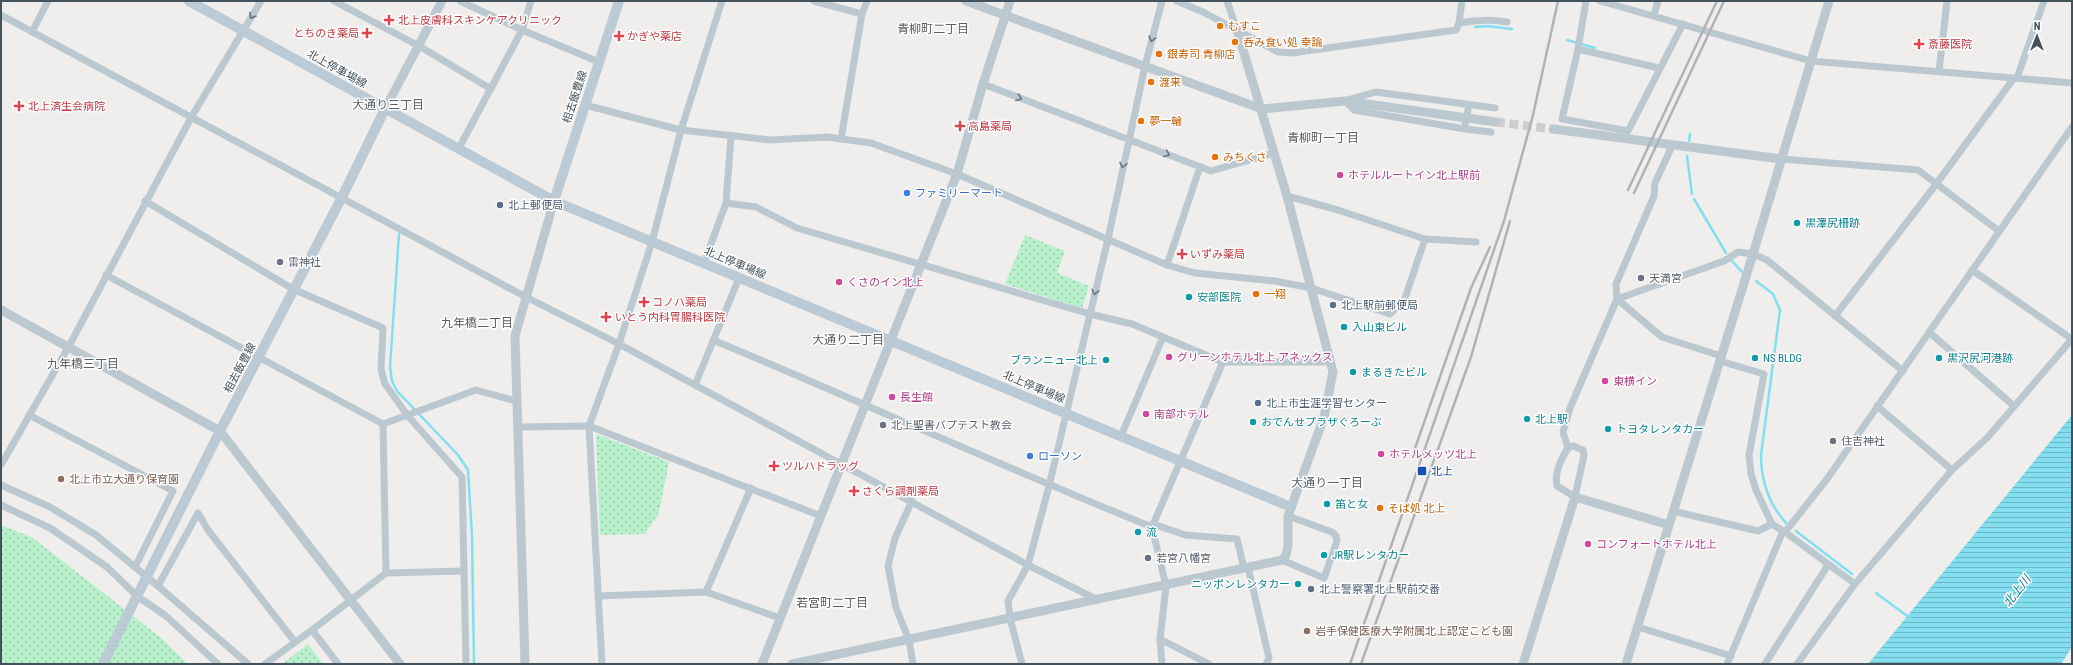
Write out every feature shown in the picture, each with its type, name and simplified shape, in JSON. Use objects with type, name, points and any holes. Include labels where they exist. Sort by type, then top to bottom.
[{"type":"main road","name":"北上停車場線","points":[[189,1],[244,30],[384,110],[459,148],[554,201],[1121,436],[1180,461],[1289,512]]},
{"type":"main road","name":"相去飯豊線","points":[[554,201],[619,1]]},
{"type":"main road","name":"相去飯豊線","points":[[103,664],[220,432],[260,357],[293,289],[342,197],[384,110]]},
{"type":"street","points":[[32,32],[48,1]]},
{"type":"street","points":[[1,465],[69,346],[145,201],[192,116],[261,1]]},
{"type":"street","points":[[334,1],[419,46],[490,89]]},
{"type":"street","points":[[384,110],[442,1]]},
{"type":"street","points":[[460,1],[522,30],[599,62]]},
{"type":"street","points":[[459,148],[522,30],[531,1]]},
{"type":"street","points":[[602,664],[589,426],[619,344],[652,242],[681,130],[722,1]]},
{"type":"street","points":[[814,1],[862,14]]},
{"type":"street","points":[[841,139],[862,14],[867,1]]},
{"type":"street","points":[[966,1],[1262,109],[1345,101],[1376,92],[1468,107],[1495,108]]},
{"type":"street","points":[[762,664],[958,174],[983,84],[1010,1]]},
{"type":"street","points":[[1022,664],[1010,618],[1008,601],[1028,565],[1049,486],[1108,239],[1128,139],[1145,66],[1162,1]]},
{"type":"street","points":[[1177,1],[1278,52],[1292,53],[1456,30],[1459,23],[1462,1]]},
{"type":"street","points":[[1227,1],[1262,109],[1287,196],[1333,372],[1324,417],[1289,512],[1288,546],[1286,555],[1282,560]]},
{"type":"street","points":[[1586,1],[1578,49],[1562,120],[1628,131],[1659,68],[1683,24]]},
{"type":"street","points":[[1600,1],[1654,15],[1811,61],[2072,83]]},
{"type":"street","points":[[1654,15],[1658,1]]},
{"type":"street","points":[[1626,664],[1753,254],[1829,1]]},
{"type":"street","points":[[1938,71],[1947,1]]},
{"type":"street","points":[[1835,316],[2016,78],[2044,1]]},
{"type":"street","points":[[1,15],[192,116],[526,297],[619,344],[1028,565],[1098,600]]},
{"type":"street","points":[[1459,23],[1489,19],[1507,22]]},
{"type":"street","points":[[1578,49],[1659,68]]},
{"type":"street","points":[[983,84],[1211,171],[1274,153]]},
{"type":"street","points":[[1345,101],[1496,122]]},
{"type":"street","points":[[1345,101],[1354,110],[1491,132]]},
{"type":"street","points":[[585,105],[681,130],[770,140],[827,138],[871,143],[958,174],[1167,265],[1195,273],[1275,281],[1311,288],[1390,314],[1404,301],[1425,239]]},
{"type":"street","points":[[1465,127],[1468,107]]},
{"type":"street","points":[[1855,584],[1785,532],[1827,479],[2072,127]]},
{"type":"street","points":[[1553,129],[1672,146],[1781,159],[1918,170],[1999,231]]},
{"type":"street","points":[[704,263],[726,203],[731,136]]},
{"type":"street","points":[[1568,448],[1563,432],[1570,408],[1617,298],[1616,284],[1654,196],[1654,183],[1672,146]]},
{"type":"street","points":[[1167,265],[1200,167]]},
{"type":"street","points":[[1287,196],[1338,210],[1425,239],[1476,242]]},
{"type":"street","points":[[145,201],[293,289],[383,328],[381,368],[384,384],[408,416],[462,477],[466,664]]},
{"type":"street","points":[[525,664],[515,336],[554,201]]},
{"type":"street","points":[[726,203],[756,207],[797,228],[922,263],[1090,314],[1132,324],[1223,362],[1322,362],[1330,360]]},
{"type":"street","points":[[1617,298],[1724,261],[1738,252],[1753,254],[1766,260],[1903,371]]},
{"type":"street","points":[[1797,664],[1855,584],[1952,470],[1987,438],[2072,339],[1972,270]]},
{"type":"street","points":[[106,274],[383,424],[476,390],[516,401]]},
{"type":"street","points":[[695,385],[739,278]]},
{"type":"street","points":[[1617,298],[1662,337],[1764,374],[1749,455],[1751,474],[1756,490],[1772,524],[1783,531],[1727,664]]},
{"type":"street","points":[[1,310],[69,346],[220,432],[400,664]]},
{"type":"street","points":[[1929,332],[2014,406]]},
{"type":"street","points":[[1121,436],[1163,337]]},
{"type":"street","points":[[714,340],[865,404],[1049,486],[1152,526],[1185,535],[1237,539],[1246,567],[1269,658],[1266,664]]},
{"type":"street","points":[[1162,664],[1160,638],[1166,586],[1152,526],[1223,362]]},
{"type":"street","points":[[1878,406],[1952,470]]},
{"type":"street","points":[[29,415],[173,491],[135,567]]},
{"type":"street","points":[[383,424],[386,573]]},
{"type":"street","points":[[518,427],[589,426],[821,516]]},
{"type":"street","points":[[1523,664],[1575,497],[1584,456],[1583,450],[1573,446],[1568,448],[1562,457],[1556,480],[1557,486],[1575,497],[1669,525]]},
{"type":"street","points":[[1,485],[50,507],[96,535],[158,586],[248,664]]},
{"type":"street","points":[[706,592],[751,488]]},
{"type":"street","points":[[912,501],[895,538],[888,566],[896,608],[909,640],[912,664]]},
{"type":"street","points":[[1,505],[50,528],[87,552],[107,567],[137,596],[166,616],[218,664]]},
{"type":"street","points":[[1673,511],[1758,531],[1772,524]]},
{"type":"street","points":[[792,664],[816,660],[878,644],[909,640],[1282,560],[1324,578],[1337,541],[1336,536],[1332,532],[1289,512]]},
{"type":"street","points":[[158,586],[198,513],[208,530],[295,642]]},
{"type":"street","points":[[1765,664],[1828,565]]},
{"type":"street","points":[[265,664],[386,573],[463,571]]},
{"type":"street","points":[[598,596],[706,592],[780,618]]},
{"type":"street","points":[[1638,627],[1731,656]]},
{"type":"street","points":[[312,630],[338,664]]},
{"type":"street","points":[[1160,638],[1209,664]]},
{"type":"green space","points":[[1025,235],[1065,251],[1057,273],[1089,286],[1082,308],[1005,284]]},
{"type":"green space","points":[[596,434],[669,462],[659,513],[645,534],[600,535]]},
{"type":"green space","points":[[1,525],[33,538],[160,637],[188,664],[1,664]]},
{"type":"green space","points":[[308,644],[323,664],[282,664]]},
{"type":"water","name":"北上川","points":[[2072,415],[2072,647],[2061,664],[1868,664]]},
{"type":"waterway","points":[[1475,27],[1487,26],[1512,29]]},
{"type":"waterway","points":[[1567,40],[1595,48]]},
{"type":"waterway","points":[[1689,141],[1690,134]]},
{"type":"waterway","points":[[1687,156],[1692,194]]},
{"type":"waterway","points":[[1694,199],[1726,253]]},
{"type":"waterway","points":[[399,234],[390,367],[392,381],[397,391],[458,455],[468,470],[472,535],[474,664]]},
{"type":"waterway","points":[[1731,260],[1743,273]]},
{"type":"waterway","points":[[1756,281],[1773,294],[1780,310],[1761,464],[1767,491],[1775,508],[1786,523]]},
{"type":"waterway","points":[[1796,531],[1852,574]]},
{"type":"waterway","points":[[1876,593],[1910,618]]},
{"type":"tunnel","points":[[1496,122],[1553,129]]},
{"type":"railway","points":[[1350,664],[1504,221],[1533,115],[1558,1]]},
{"type":"railway","points":[[1628,190],[1717,1]]},
{"type":"railway","points":[[1634,193],[1724,1]]},
{"type":"railway","points":[[1361,664],[1471,357],[1510,221]]},
{"type":"railway","points":[[1412,457],[1471,288],[1490,247]]},
{"type":"place","name":"北上皮膚科スキンケアクリニック","points":[[389,20]]},
{"type":"place","name":"むすこ","points":[[1220,26]]},
{"type":"place","name":"とちのき薬局","points":[[367,33]]},
{"type":"place","name":"かぎや薬店","points":[[619,36]]},
{"type":"place","name":"呑み食い処 幸論","points":[[1235,42]]},
{"type":"place","name":"斎藤医院","points":[[1919,44]]},
{"type":"place","name":"銀寿司 青柳店","points":[[1159,54]]},
{"type":"place","name":"渡来","points":[[1151,82]]},
{"type":"place","name":"北上済生会病院","points":[[19,106]]},
{"type":"place","name":"夢一輪","points":[[1141,121]]},
{"type":"place","name":"高島薬局","points":[[960,126]]},
{"type":"place","name":"みちくさ","points":[[1215,157]]},
{"type":"place","name":"ホテルルートイン北上駅前","points":[[1340,175]]},
{"type":"place","name":"ファミリーマート","points":[[907,193]]},
{"type":"place","name":"北上郵便局","points":[[500,205]]},
{"type":"place","name":"黒澤尻柵跡","points":[[1797,223]]},
{"type":"place","name":"いずみ薬局","points":[[1182,254]]},
{"type":"place","name":"雷神社","points":[[280,262]]},
{"type":"place","name":"天満宮","points":[[1641,278]]},
{"type":"place","name":"くさのイン北上","points":[[839,282]]},
{"type":"place","name":"一翔","points":[[1256,294]]},
{"type":"place","name":"安部医院","points":[[1189,297]]},
{"type":"place","name":"コノハ薬局","points":[[644,302]]},
{"type":"place","name":"北上駅前郵便局","points":[[1333,305]]},
{"type":"place","name":"いとう内科胃腸科医院","points":[[606,317]]},
{"type":"place","name":"入山東ビル","points":[[1344,327]]},
{"type":"place","name":"グリーンホテル北上 アネックス","points":[[1169,357]]},
{"type":"place","name":"NS BLDG","points":[[1755,358]]},
{"type":"place","name":"黒沢尻河港跡","points":[[1939,358]]},
{"type":"place","name":"ブランニュー北上","points":[[1106,360]]},
{"type":"place","name":"まるきたビル","points":[[1353,372]]},
{"type":"place","name":"東横イン","points":[[1605,381]]},
{"type":"place","name":"長生館","points":[[892,397]]},
{"type":"place","name":"北上市生涯学習センター","points":[[1258,403]]},
{"type":"place","name":"南部ホテル","points":[[1146,414]]},
{"type":"place","name":"北上駅","points":[[1527,419]]},
{"type":"place","name":"おでんせプラザぐろーぶ","points":[[1253,422]]},
{"type":"place","name":"北上聖書バプテスト教会","points":[[883,425]]},
{"type":"place","name":"トヨタレンタカー","points":[[1608,429]]},
{"type":"place","name":"住吉神社","points":[[1833,441]]},
{"type":"place","name":"ホテルメッツ北上","points":[[1381,454]]},
{"type":"place","name":"ローソン","points":[[1030,456]]},
{"type":"place","name":"ツルハドラッグ","points":[[774,466]]},
{"type":"place","name":"北上","points":[[1422,471]]},
{"type":"place","name":"北上市立大通り保育園","points":[[61,479]]},
{"type":"place","name":"さくら調剤薬局","points":[[854,491]]},
{"type":"place","name":"笛と女","points":[[1327,504]]},
{"type":"place","name":"そば処 北上","points":[[1380,508]]},
{"type":"place","name":"流","points":[[1138,532]]},
{"type":"place","name":"コンフォートホテル北上","points":[[1588,544]]},
{"type":"place","name":"JR駅レンタカー","points":[[1324,555]]},
{"type":"place","name":"若宮八幡宮","points":[[1148,558]]},
{"type":"place","name":"ニッポンレンタカー","points":[[1298,584]]},
{"type":"place","name":"北上警察署北上駅前交番","points":[[1311,589]]},
{"type":"place","name":"岩手保健医療大学附属北上認定こども園","points":[[1307,631]]},
{"type":"district","name":"青柳町二丁目","points":[[933,29]]},
{"type":"district","name":"大通り三丁目","points":[[388,105]]},
{"type":"district","name":"青柳町一丁目","points":[[1323,138]]},
{"type":"district","name":"九年橋二丁目","points":[[477,323]]},
{"type":"district","name":"大通り二丁目","points":[[848,340]]},
{"type":"district","name":"九年橋三丁目","points":[[83,364]]},
{"type":"district","name":"大通り一丁目","points":[[1327,483]]},
{"type":"district","name":"若宮町二丁目","points":[[832,603]]}]
